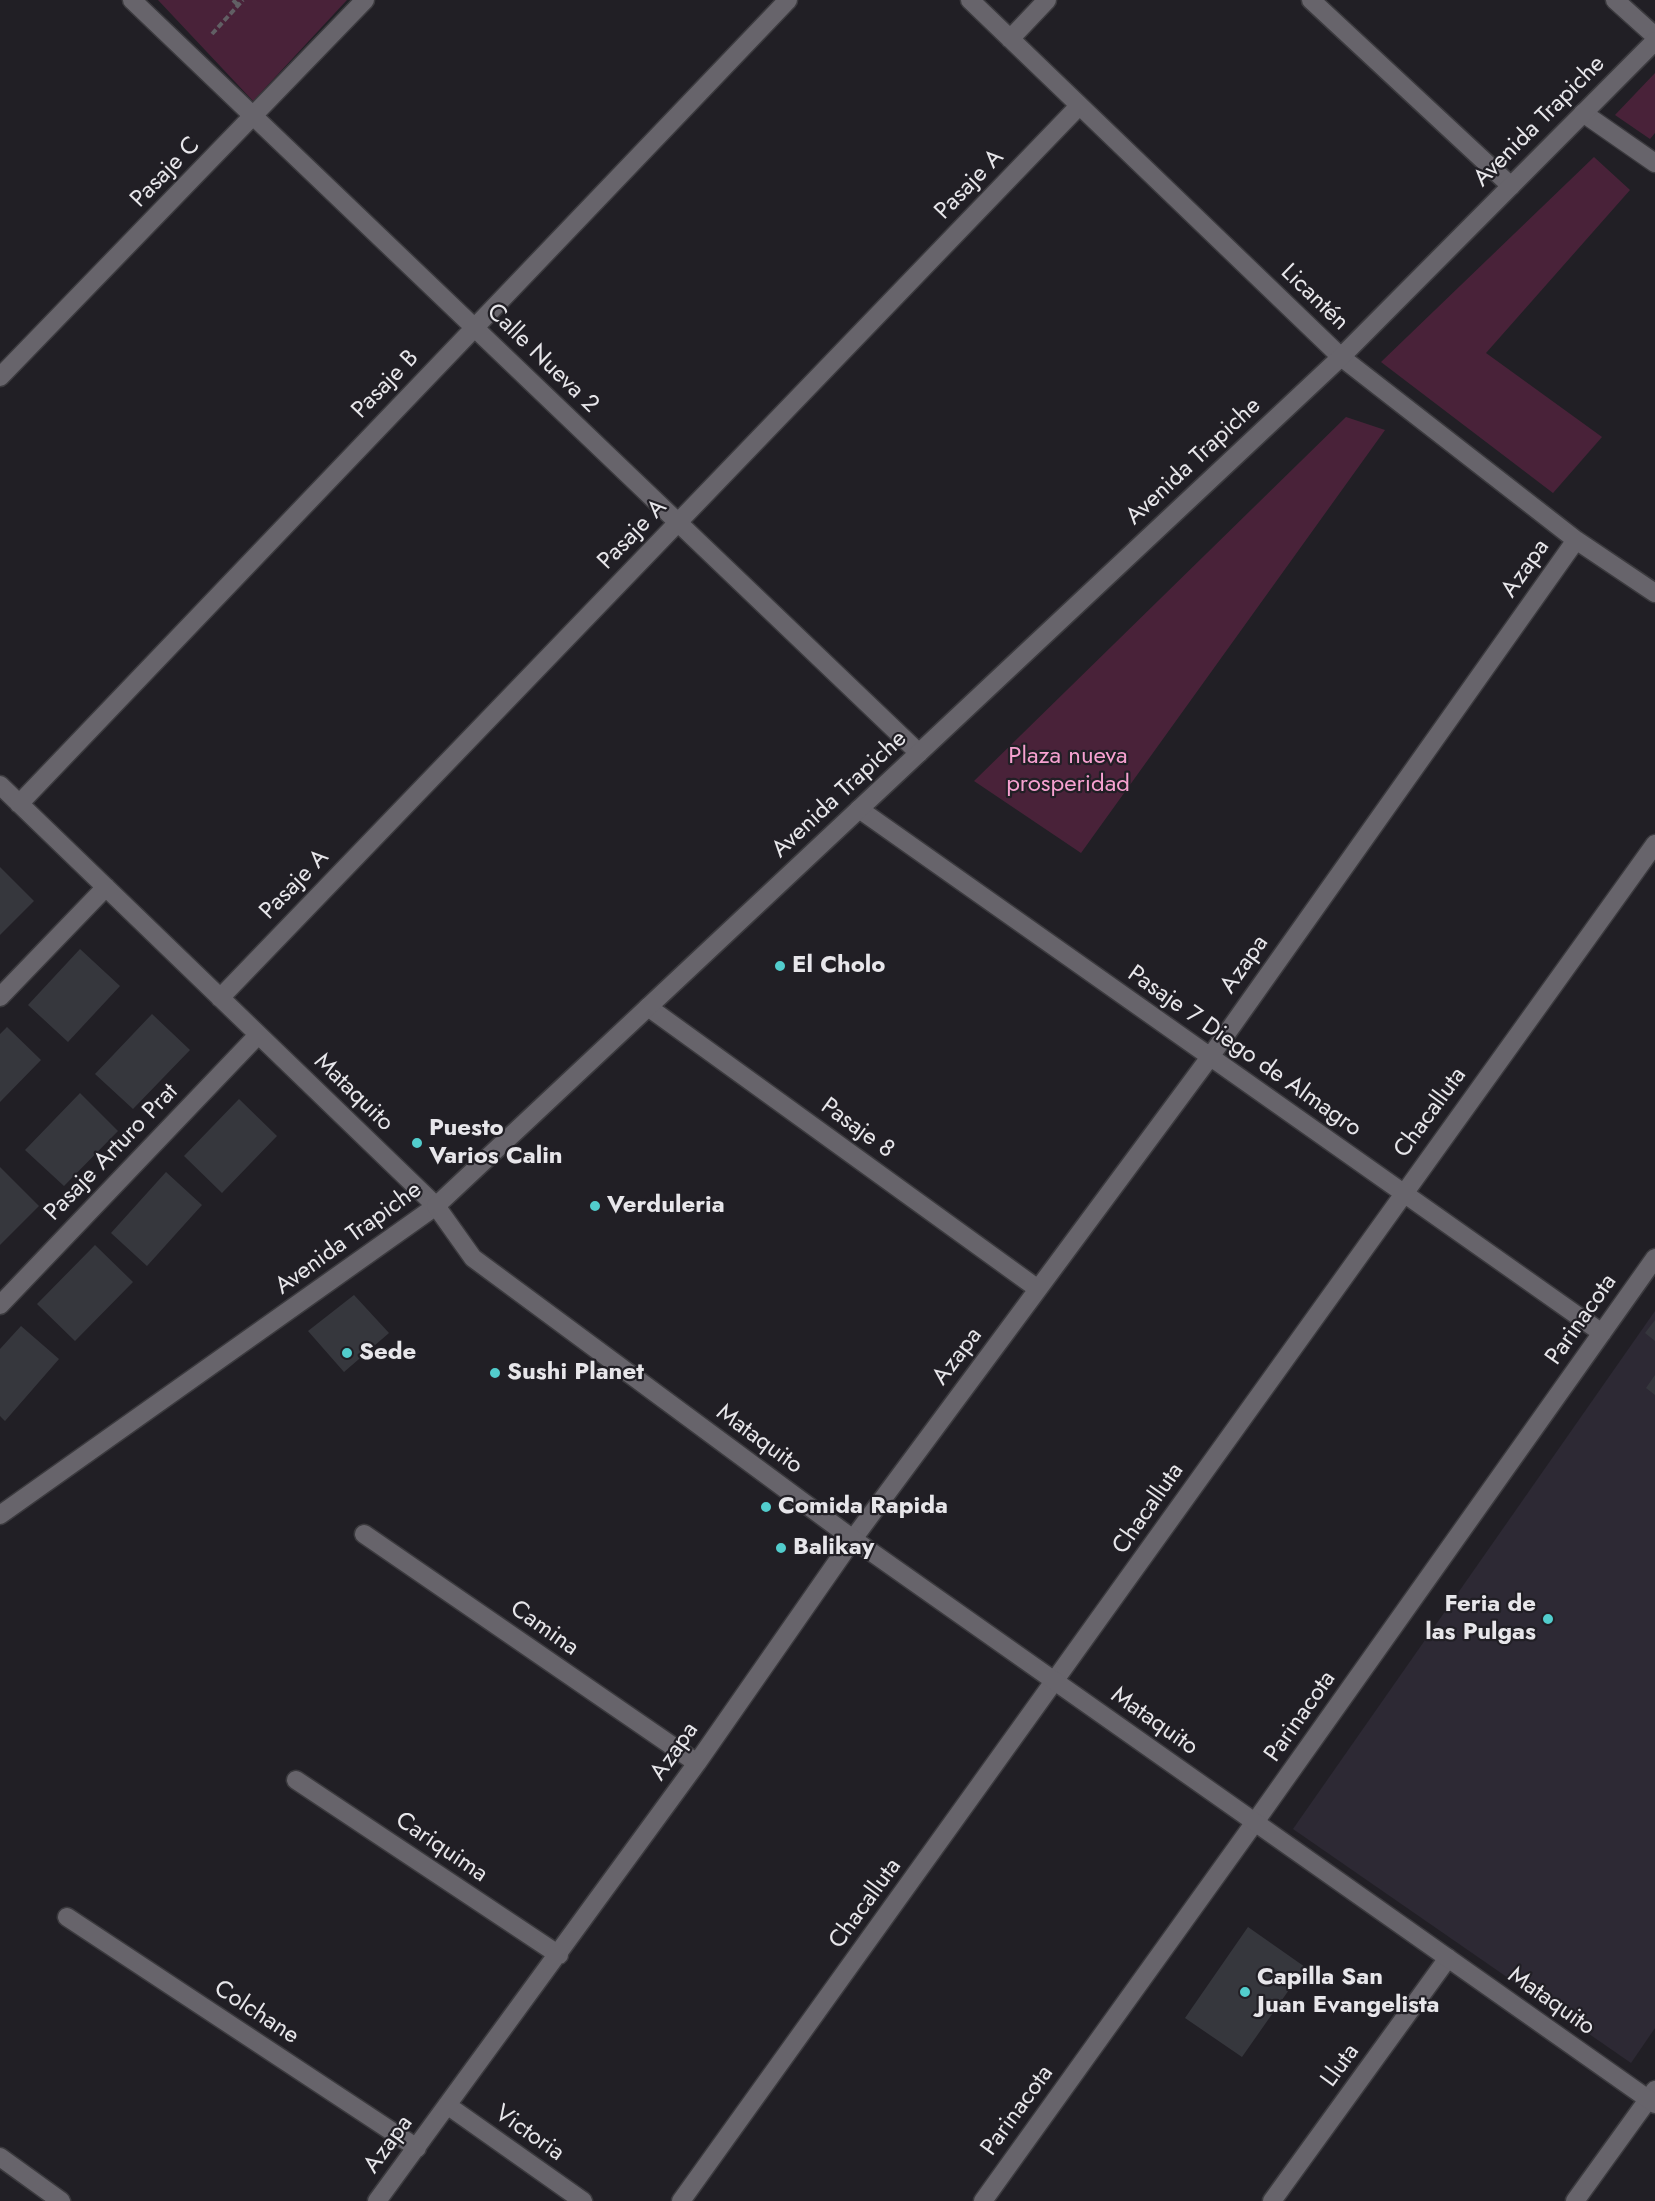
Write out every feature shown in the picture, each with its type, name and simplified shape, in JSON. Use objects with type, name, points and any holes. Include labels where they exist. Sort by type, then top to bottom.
[{"type":"street","name":"Calle Nueva 2","points":[[132,0],[919,753]]},
{"type":"street","name":"Pasaje C","points":[[0,377],[365,0]]},
{"type":"street","name":"Pasaje B","points":[[20,804],[788,0]]},
{"type":"street","name":"Licantén","points":[[970,0],[1341,357],[1576,540],[1655,593]]},
{"type":"street","points":[[1010,39],[1047,0]]},
{"type":"street","points":[[1311,0],[1511,186]]},
{"type":"street","points":[[1615,0],[1655,36]]},
{"type":"street","name":"Avenida Trapiche","points":[[0,1515],[436,1206],[1341,357],[1655,41]]},
{"type":"street","name":"Pasaje A","points":[[220,998],[1079,106]]},
{"type":"street","points":[[1583,113],[1655,163]]},
{"type":"street","name":"Azapa","points":[[378,2201],[559,1955],[854,1539],[1209,1057],[1576,540]]},
{"type":"street","name":"Mataquito","points":[[0,785],[436,1206],[473,1258],[854,1539],[1448,1958],[1653,2098]]},
{"type":"street","name":"Pasaje 7 Diego de Almagro","points":[[859,809],[1602,1333]]},
{"type":"street","name":"Chacalluta","points":[[681,2201],[1655,844]]},
{"type":"street","points":[[0,997],[106,887]]},
{"type":"street","name":"Pasaje 8","points":[[648,1007],[1038,1289]]},
{"type":"street","name":"Pasaje Arturo Prat","points":[[0,1305],[258,1035]]},
{"type":"street","name":"Parinacota","points":[[982,2201],[1256,1822],[1655,1258]]},
{"type":"street","name":"Camina","points":[[364,1534],[697,1763]]},
{"type":"street","name":"Cariquima","points":[[296,1780],[559,1955]]},
{"type":"street","name":"Colchane","points":[[67,1917],[417,2148]]},
{"type":"street","name":"Lluta","points":[[1272,2201],[1448,1958]]},
{"type":"street","points":[[1575,2201],[1653,2098]]},
{"type":"street","name":"Victoria","points":[[447,2106],[583,2201]]},
{"type":"street","points":[[0,2157],[61,2201]]},
{"type":"path","points":[[233,0],[238,5]]},
{"type":"path","points":[[191,57],[243,0]]},
{"type":"shaded area","name":"Feria de las Pulgas","points":[[1655,1311],[1655,2028],[1631,2063],[1293,1829]]},
{"type":"green space","points":[[158,0],[347,0],[253,101]]},
{"type":"green space","points":[[1655,73],[1655,133],[1650,139],[1615,115]]},
{"type":"green space","points":[[1594,157],[1630,190],[1486,353],[1602,437],[1553,493],[1381,362]]},
{"type":"green space","name":"Plaza nueva prosperidad","points":[[1346,417],[1385,430],[1081,853],[974,781]]},
{"type":"building","points":[[0,867],[34,901],[0,935]]},
{"type":"building","points":[[80,949],[120,986],[68,1042],[28,1005]]},
{"type":"building","points":[[152,1014],[190,1050],[133,1109],[95,1074]]},
{"type":"building","points":[[7,1027],[41,1060],[0,1102],[0,1034]]},
{"type":"building","points":[[80,1093],[118,1131],[64,1186],[25,1150]]},
{"type":"building","points":[[239,1099],[277,1136],[222,1193],[184,1156]]},
{"type":"building","points":[[0,1167],[39,1206],[0,1245]]},
{"type":"building","points":[[166,1172],[202,1205],[147,1266],[111,1233]]},
{"type":"building","points":[[95,1245],[133,1282],[75,1341],[37,1304]]},
{"type":"building","name":"Sede","points":[[354,1295],[389,1333],[344,1372],[308,1331]]},
{"type":"building","points":[[1655,1320],[1655,1341],[1645,1333]]},
{"type":"building","points":[[21,1326],[59,1359],[5,1421],[0,1416],[0,1349]]},
{"type":"building","points":[[1655,1375],[1655,1395],[1646,1388]]},
{"type":"building","name":"Capilla San Juan Evangelista","points":[[1248,1927],[1305,1967],[1242,2057],[1185,2018]]},
{"type":"place","name":"El Cholo","points":[[780,966]]},
{"type":"place","name":"Puesto Varios Calin","points":[[417,1143]]},
{"type":"place","name":"Verduleria","points":[[595,1206]]},
{"type":"place","name":"Sede","points":[[347,1353]]},
{"type":"place","name":"Sushi Planet","points":[[495,1373]]},
{"type":"place","name":"Comida Rapida","points":[[766,1507]]},
{"type":"place","name":"Balikay","points":[[781,1548]]},
{"type":"place","name":"Feria de las Pulgas","points":[[1548,1619]]},
{"type":"place","name":"Capilla San Juan Evangelista","points":[[1245,1992]]}]
